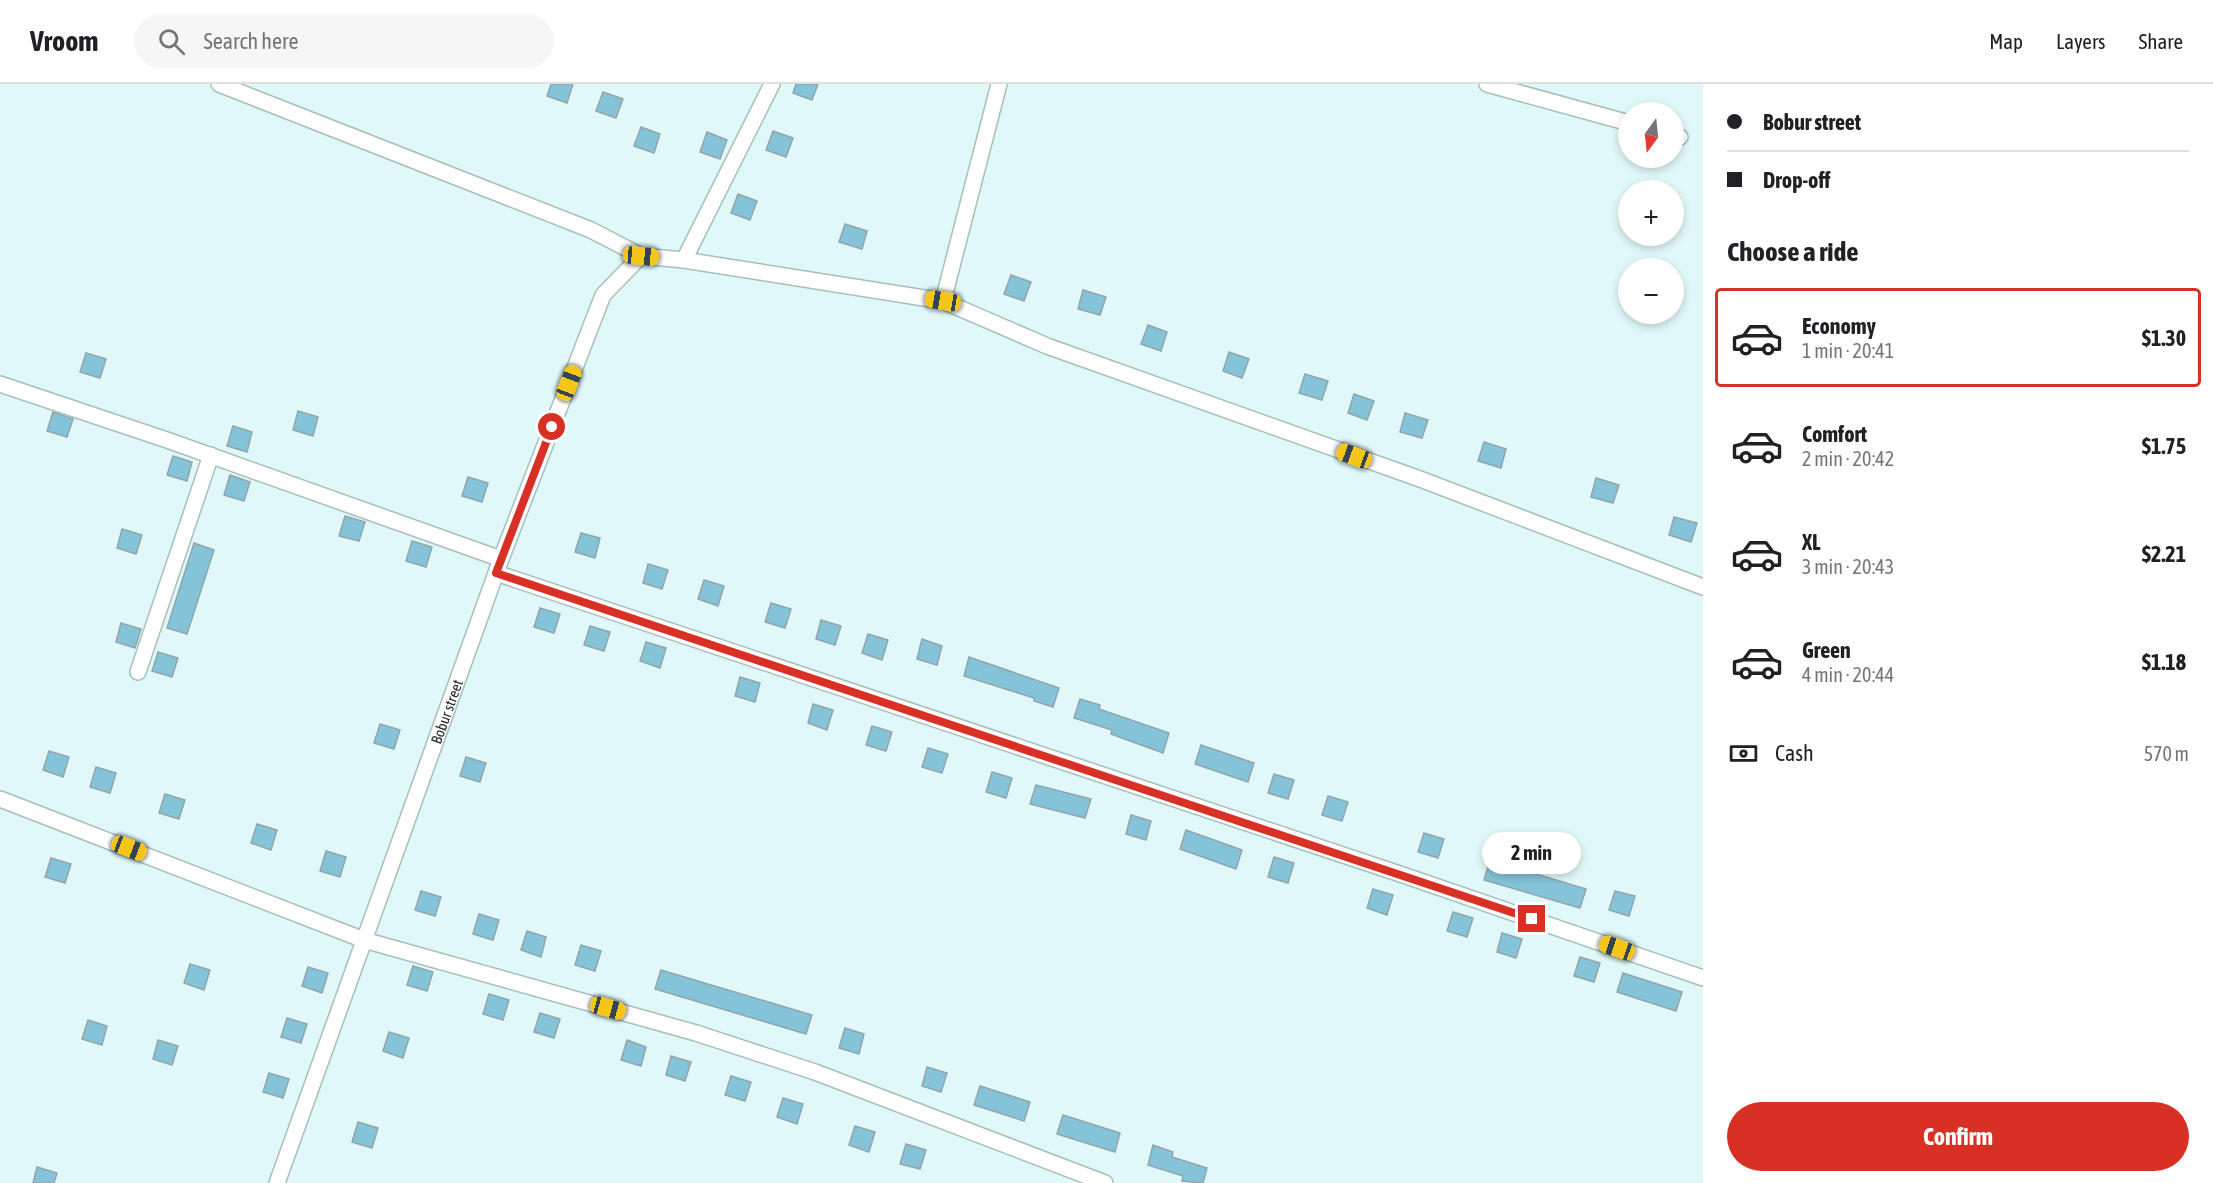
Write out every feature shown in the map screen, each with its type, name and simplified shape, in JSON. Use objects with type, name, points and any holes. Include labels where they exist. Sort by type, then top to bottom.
[{"type":"street","points":[[219,84],[591,230],[641,256],[684,260],[943,301],[1047,346],[1419,479],[1703,587]]},
{"type":"street","points":[[684,260],[772,84]]},
{"type":"street","points":[[943,301],[999,84]]},
{"type":"street","points":[[1486,84],[1618,120]]},
{"type":"street","name":"Bobur street","points":[[277,1183],[499,566],[603,295],[641,256]]},
{"type":"street","points":[[0,384],[211,455],[499,566],[1703,978]]},
{"type":"street","points":[[138,672],[211,455]]},
{"type":"street","points":[[0,799],[364,940],[696,1033],[815,1072],[1105,1183]]},
{"type":"building","points":[[551,84],[573,84],[567,103],[547,96]]},
{"type":"building","points":[[796,84],[818,84],[812,100],[793,93]]},
{"type":"building","points":[[603,92],[623,99],[616,118],[596,111]]},
{"type":"building","points":[[641,127],[660,134],[654,153],[634,146]]},
{"type":"building","points":[[773,131],[793,138],[786,157],[766,150]]},
{"type":"building","points":[[707,132],[727,140],[720,159],[700,152]]},
{"type":"building","points":[[738,194],[757,201],[750,220],[731,213]]},
{"type":"building","points":[[845,224],[867,231],[862,249],[839,242]]},
{"type":"building","points":[[1011,275],[1031,282],[1024,301],[1004,294]]},
{"type":"building","points":[[1083,290],[1106,297],[1100,315],[1078,309]]},
{"type":"building","points":[[1148,325],[1167,332],[1161,351],[1141,344]]},
{"type":"building","points":[[1229,352],[1249,359],[1242,378],[1223,371]]},
{"type":"building","points":[[86,353],[106,359],[100,378],[80,372]]},
{"type":"building","points":[[1305,374],[1328,381],[1322,400],[1299,393]]},
{"type":"building","points":[[1354,394],[1374,401],[1367,420],[1348,413]]},
{"type":"building","points":[[298,411],[318,417],[313,436],[293,430]]},
{"type":"building","points":[[53,412],[73,419],[67,437],[47,431]]},
{"type":"building","points":[[1405,413],[1428,420],[1422,438],[1400,432]]},
{"type":"building","points":[[233,426],[252,432],[247,452],[227,446]]},
{"type":"building","points":[[1484,442],[1506,449],[1501,468],[1478,461]]},
{"type":"building","points":[[173,456],[192,462],[187,481],[167,475]]},
{"type":"building","points":[[230,475],[250,482],[244,501],[224,495]]},
{"type":"building","points":[[468,477],[488,483],[482,502],[462,496]]},
{"type":"building","points":[[1596,478],[1619,485],[1613,503],[1591,497]]},
{"type":"building","points":[[345,516],[365,522],[359,541],[339,536]]},
{"type":"building","points":[[1674,517],[1697,523],[1691,542],[1669,535]]},
{"type":"building","points":[[122,529],[142,535],[136,554],[117,548]]},
{"type":"building","points":[[581,533],[600,538],[595,558],[575,552]]},
{"type":"building","points":[[412,541],[432,547],[426,567],[406,561]]},
{"type":"building","points":[[194,543],[214,550],[187,634],[167,628]]},
{"type":"building","points":[[648,564],[668,570],[662,589],[643,583]]},
{"type":"building","points":[[704,580],[724,586],[718,606],[698,599]]},
{"type":"building","points":[[771,603],[791,609],[785,628],[765,622]]},
{"type":"building","points":[[540,608],[560,614],[554,633],[534,627]]},
{"type":"building","points":[[821,620],[841,626],[835,645],[816,639]]},
{"type":"building","points":[[121,623],[141,629],[135,648],[116,642]]},
{"type":"building","points":[[590,626],[610,632],[604,651],[584,645]]},
{"type":"building","points":[[868,634],[888,640],[882,660],[862,653]]},
{"type":"building","points":[[922,639],[942,646],[937,665],[917,659]]},
{"type":"building","points":[[646,642],[666,648],[660,668],[640,661]]},
{"type":"building","points":[[158,652],[178,658],[172,677],[152,671]]},
{"type":"building","points":[[969,657],[1059,688],[1053,707],[1034,701],[1034,698],[964,676]]},
{"type":"building","points":[[740,677],[760,683],[755,702],[735,696]]},
{"type":"building","points":[[1080,699],[1100,705],[1099,709],[1169,733],[1163,753],[1111,734],[1112,730],[1074,718]]},
{"type":"building","points":[[813,704],[833,710],[827,730],[808,723]]},
{"type":"building","points":[[380,724],[400,730],[394,749],[374,743]]},
{"type":"building","points":[[872,726],[892,732],[886,751],[866,745]]},
{"type":"building","points":[[1201,745],[1254,763],[1248,782],[1195,764]]},
{"type":"building","points":[[928,748],[948,754],[942,773],[922,767]]},
{"type":"building","points":[[49,751],[69,757],[63,777],[43,770]]},
{"type":"building","points":[[466,757],[486,763],[480,782],[460,776]]},
{"type":"building","points":[[96,767],[116,773],[110,793],[90,787]]},
{"type":"building","points":[[992,772],[1012,778],[1006,798],[986,792]]},
{"type":"building","points":[[1274,774],[1294,780],[1288,799],[1268,793]]},
{"type":"building","points":[[1036,785],[1091,799],[1085,818],[1030,804]]},
{"type":"building","points":[[165,794],[185,800],[179,819],[159,813]]},
{"type":"building","points":[[1328,796],[1348,802],[1342,821],[1322,815]]},
{"type":"building","points":[[1131,815],[1151,821],[1146,840],[1126,834]]},
{"type":"building","points":[[257,824],[277,830],[271,850],[251,843]]},
{"type":"building","points":[[1186,830],[1242,850],[1236,869],[1180,849]]},
{"type":"building","points":[[1424,833],[1444,839],[1438,858],[1418,852]]},
{"type":"building","points":[[326,851],[346,857],[340,877],[320,871]]},
{"type":"building","points":[[1274,857],[1294,863],[1288,883],[1268,877]]},
{"type":"building","points":[[51,858],[71,864],[65,883],[45,877]]},
{"type":"building","points":[[1490,860],[1586,889],[1580,908],[1484,880]]},
{"type":"building","points":[[1373,889],[1393,895],[1387,915],[1367,908]]},
{"type":"building","points":[[421,891],[441,897],[435,916],[415,910]]},
{"type":"building","points":[[1615,891],[1635,896],[1629,916],[1609,910]]},
{"type":"building","points":[[1453,912],[1473,918],[1467,937],[1447,931]]},
{"type":"building","points":[[479,914],[499,920],[493,940],[473,934]]},
{"type":"building","points":[[527,931],[546,937],[541,957],[521,950]]},
{"type":"building","points":[[1502,933],[1522,939],[1516,958],[1497,952]]},
{"type":"building","points":[[581,945],[601,951],[595,971],[575,965]]},
{"type":"building","points":[[1580,957],[1600,963],[1594,982],[1574,976]]},
{"type":"building","points":[[190,964],[210,970],[204,990],[184,983]]},
{"type":"building","points":[[413,966],[433,972],[427,991],[407,985]]},
{"type":"building","points":[[308,967],[328,973],[322,993],[302,986]]},
{"type":"building","points":[[661,970],[812,1015],[806,1034],[655,989]]},
{"type":"building","points":[[1623,973],[1682,992],[1676,1011],[1617,992]]},
{"type":"building","points":[[489,994],[509,1000],[503,1020],[483,1014]]},
{"type":"building","points":[[540,1013],[560,1019],[554,1038],[534,1032]]},
{"type":"building","points":[[287,1018],[307,1024],[301,1043],[281,1037]]},
{"type":"building","points":[[88,1020],[107,1026],[102,1045],[82,1039]]},
{"type":"building","points":[[845,1028],[864,1034],[859,1054],[839,1048]]},
{"type":"building","points":[[389,1032],[409,1038],[403,1058],[383,1051]]},
{"type":"building","points":[[158,1040],[178,1046],[172,1065],[153,1059]]},
{"type":"building","points":[[627,1040],[646,1047],[641,1066],[621,1060]]},
{"type":"building","points":[[671,1056],[691,1062],[685,1081],[666,1075]]},
{"type":"building","points":[[927,1067],[947,1073],[941,1092],[922,1086]]},
{"type":"building","points":[[269,1073],[289,1079],[283,1098],[263,1092]]},
{"type":"building","points":[[731,1076],[751,1082],[745,1101],[725,1095]]},
{"type":"building","points":[[980,1086],[1030,1102],[1024,1121],[974,1105]]},
{"type":"building","points":[[783,1098],[803,1104],[797,1124],[777,1117]]},
{"type":"building","points":[[1063,1115],[1120,1133],[1115,1152],[1057,1134]]},
{"type":"building","points":[[358,1122],[378,1128],[372,1148],[352,1142]]},
{"type":"building","points":[[855,1126],[875,1132],[869,1152],[849,1145]]},
{"type":"building","points":[[906,1144],[926,1150],[920,1169],[900,1164]]},
{"type":"building","points":[[1153,1145],[1173,1152],[1172,1157],[1207,1168],[1203,1183],[1182,1181],[1183,1176],[1148,1165]]},
{"type":"building","points":[[37,1167],[57,1173],[54,1183],[33,1183]]},
{"type":"route","points":[[552,427],[496,573],[759,663],[1532,919]]}]
